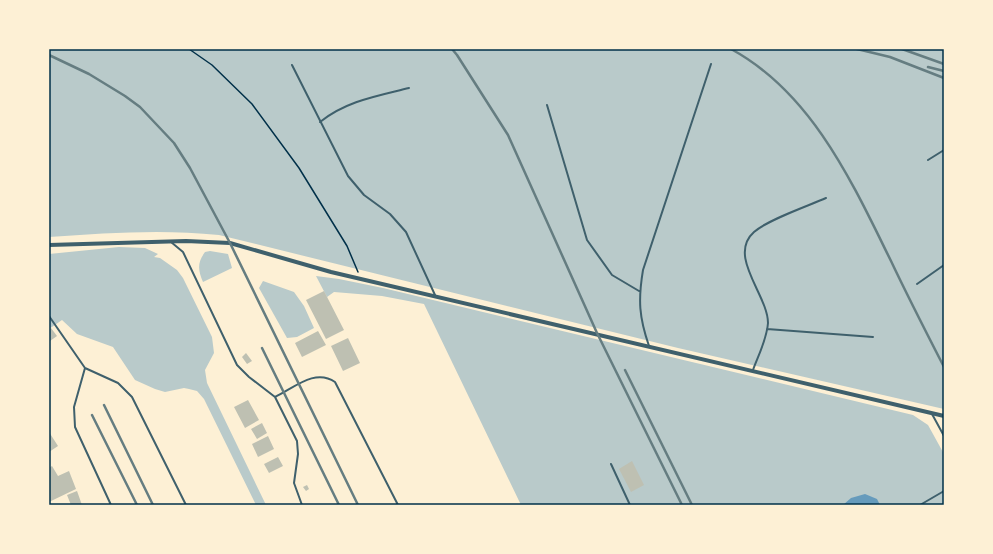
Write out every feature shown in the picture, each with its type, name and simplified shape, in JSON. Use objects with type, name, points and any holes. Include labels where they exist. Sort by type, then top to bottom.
[{"type":"street","points":[[49,245],[170,242],[230,244],[331,272],[361,277],[944,416]]},
{"type":"lane","points":[[650,347],[640,318],[639,291],[649,251],[711,64]]},
{"type":"lane","points":[[292,65],[341,164],[355,186],[364,195],[399,222],[406,232],[434,295]]},
{"type":"lane","points":[[320,122],[342,107],[409,88]]},
{"type":"lane","points":[[547,105],[587,240],[603,265],[612,275],[639,291]]},
{"type":"lane","points":[[928,160],[944,150]]},
{"type":"lane","points":[[753,370],[767,329],[766,312],[744,256],[748,239],[760,228],[826,198]]},
{"type":"lane","points":[[170,242],[183,252],[237,365],[249,377],[275,397],[297,441],[298,454],[294,483],[302,505]]},
{"type":"lane","points":[[917,284],[944,265]]},
{"type":"lane","points":[[49,316],[85,368],[111,379],[126,389],[132,397],[186,505]]},
{"type":"lane","points":[[767,329],[873,337]]},
{"type":"lane","points":[[85,368],[74,407],[76,427],[111,505]]},
{"type":"lane","points":[[275,397],[314,377],[325,377],[335,382],[398,505]]},
{"type":"lane","points":[[932,413],[944,436]]},
{"type":"lane","points":[[611,464],[630,505]]},
{"type":"lane","points":[[920,505],[944,491]]},
{"type":"path","points":[[189,49],[212,66],[252,104],[299,168],[347,246],[361,277]]},
{"type":"shaded area","points":[[49,49],[944,49],[944,409],[678,348],[219,235],[155,232],[49,237]]},
{"type":"shaded area","points":[[119,247],[145,248],[158,254],[154,257],[160,258],[177,270],[183,278],[212,337],[214,353],[205,370],[207,383],[266,505],[256,505],[204,399],[197,391],[184,388],[165,392],[155,389],[135,380],[113,347],[77,334],[62,320],[49,329],[49,254]]},
{"type":"shaded area","points":[[210,251],[228,254],[232,268],[203,282],[199,267],[202,256],[205,252]]},
{"type":"shaded area","points":[[316,276],[383,288],[913,415],[928,425],[944,454],[944,504],[521,505],[424,304],[382,296],[334,292],[327,297]]},
{"type":"shaded area","points":[[263,281],[294,292],[304,306],[314,328],[297,337],[287,338],[259,288]]},
{"type":"water","points":[[865,494],[877,499],[880,505],[843,505],[851,498]]},
{"type":"building","points":[[324,291],[344,330],[326,339],[306,300]]},
{"type":"building","points":[[51,328],[57,336],[50,341],[49,329]]},
{"type":"building","points":[[318,331],[326,345],[302,357],[295,343]]},
{"type":"building","points":[[348,338],[360,363],[343,371],[331,346]]},
{"type":"building","points":[[246,353],[252,361],[247,364],[242,357]]},
{"type":"building","points":[[248,400],[259,420],[245,428],[234,407]]},
{"type":"building","points":[[262,423],[267,433],[257,439],[251,429]]},
{"type":"building","points":[[49,432],[58,446],[49,452]]},
{"type":"building","points":[[268,436],[274,449],[258,457],[252,444]]},
{"type":"building","points":[[278,457],[283,466],[269,473],[264,464]]},
{"type":"building","points":[[632,461],[644,485],[631,492],[619,469]]},
{"type":"building","points":[[52,466],[58,476],[69,471],[76,489],[49,502],[49,468]]},
{"type":"building","points":[[307,485],[309,489],[306,491],[303,487]]},
{"type":"building","points":[[77,491],[82,505],[71,505],[67,495]]},
{"type":"railway","points":[[452,49],[508,135],[597,333],[682,505]]},
{"type":"railway","points":[[731,49],[760,68],[785,90],[807,115],[827,142],[861,201],[944,367]]},
{"type":"railway","points":[[857,49],[890,57],[944,78]]},
{"type":"railway","points":[[902,49],[944,64]]},
{"type":"railway","points":[[49,55],[89,74],[125,96],[140,107],[174,143],[190,168],[230,243],[358,505]]},
{"type":"railway","points":[[928,67],[944,71]]},
{"type":"railway","points":[[262,348],[339,505]]},
{"type":"railway","points":[[625,370],[692,505]]},
{"type":"railway","points":[[104,405],[153,505]]},
{"type":"railway","points":[[92,415],[137,505]]}]
